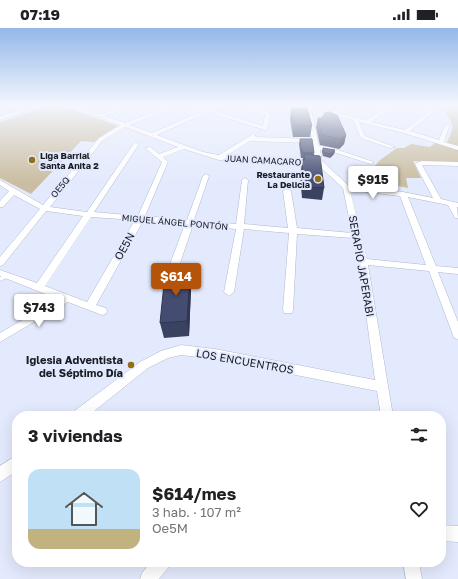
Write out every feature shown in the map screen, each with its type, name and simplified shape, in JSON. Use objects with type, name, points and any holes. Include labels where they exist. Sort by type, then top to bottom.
[{"type":"street","name":"OE5Q","points":[[0,263],[101,139],[116,131]]},
{"type":"street","name":"JUAN CAMACARO","points":[[137,131],[185,148],[219,158],[319,162]]},
{"type":"street","points":[[152,136],[164,131]]},
{"type":"street","points":[[219,158],[261,131]]},
{"type":"street","points":[[313,131],[319,162],[346,187],[403,194],[455,204],[458,216]]},
{"type":"street","points":[[359,131],[363,137],[392,147]]},
{"type":"street","points":[[401,131],[458,148]]},
{"type":"street","points":[[441,142],[446,131]]},
{"type":"street","points":[[249,139],[317,145],[370,162]]},
{"type":"street","points":[[39,288],[136,144]]},
{"type":"street","points":[[148,148],[159,156],[185,148]]},
{"type":"street","name":"OE5N","points":[[90,306],[140,219],[166,162],[159,156]]},
{"type":"street","points":[[438,201],[418,164],[458,164]]},
{"type":"street","points":[[172,272],[206,176]]},
{"type":"street","points":[[229,292],[240,227],[245,180]]},
{"type":"street","name":"MIGUEL ÁNGEL PONTÓN","points":[[0,182],[27,200],[44,208],[88,215],[358,236]]},
{"type":"street","name":"SERAPIO JAPERABI","points":[[346,187],[363,262],[386,411]]},
{"type":"street","points":[[287,191],[293,231],[288,310]]},
{"type":"street","points":[[0,205],[14,192]]},
{"type":"street","points":[[403,194],[458,335]]},
{"type":"street","points":[[363,262],[458,271]]},
{"type":"street","points":[[2,276],[102,311]]},
{"type":"street","points":[[0,338],[67,298]]},
{"type":"street","name":"LOS ENCUENTROS","points":[[84,411],[144,365],[165,354],[181,350],[215,354],[383,387]]},
{"type":"street","points":[[0,475],[12,466]]},
{"type":"street","points":[[446,533],[458,534]]},
{"type":"street","points":[[148,579],[158,567]]},
{"type":"street","points":[[412,567],[414,579]]},
{"type":"shaded area","name":"Liga Barrial Santa Anita 2","points":[[0,131],[114,131],[94,142],[81,141],[31,194],[0,178]]},
{"type":"shaded area","points":[[452,131],[458,131],[458,162],[413,161],[421,178],[406,178],[408,188],[364,179],[380,160],[397,148],[404,148],[411,144],[430,147],[435,143],[447,142]]},
{"type":"building","points":[[321,131],[344,131],[346,135],[341,139],[322,135]]},
{"type":"building","points":[[300,139],[312,139],[314,153],[302,152]]},
{"type":"building","points":[[323,148],[335,150],[331,154],[323,152]]},
{"type":"building","points":[[304,154],[320,156],[324,188],[304,187],[302,160],[305,160]]},
{"type":"building","points":[[178,269],[190,273],[187,321],[160,323],[165,274]]},
{"type":"place","name":"Liga Barrial Santa Anita 2","points":[[32,160]]},
{"type":"place","name":"Restaurante La Delicia","points":[[318,179]]},
{"type":"place","name":"Iglesia Adventista del Séptimo Día","points":[[131,365]]}]
